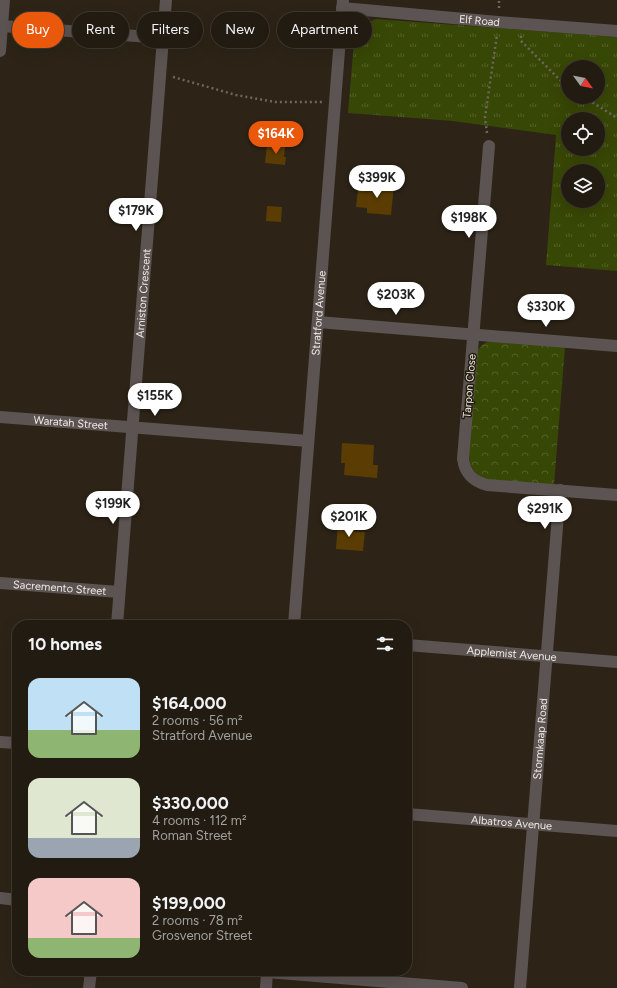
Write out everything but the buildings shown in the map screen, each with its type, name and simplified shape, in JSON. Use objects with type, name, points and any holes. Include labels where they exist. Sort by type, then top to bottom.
[{"type":"street","points":[[0,51],[4,0]]},
{"type":"street","name":"Arniston Crescent","points":[[165,12],[166,0]]},
{"type":"street","name":"Elf Road","points":[[342,4],[498,22],[617,31]]},
{"type":"street","name":"Stratford Avenue","points":[[294,620],[342,4]]},
{"type":"street","points":[[2,26],[137,36]]},
{"type":"street","name":"Arniston Crescent","points":[[117,620],[162,48]]},
{"type":"street","name":"Tarpon Close","points":[[489,146],[463,458],[466,470],[474,480],[487,485],[617,495]]},
{"type":"street","points":[[318,322],[617,346]]},
{"type":"street","name":"Waratah Street","points":[[0,417],[308,441]]},
{"type":"street","name":"Stormkaap Road","points":[[520,988],[560,490]]},
{"type":"street","name":"Sacremento Street","points":[[0,583],[119,592]]},
{"type":"street","name":"Applemist Avenue","points":[[412,645],[617,662]]},
{"type":"street","points":[[0,742],[12,743]]},
{"type":"street","name":"Albatros Avenue","points":[[412,814],[617,831]]},
{"type":"street","points":[[0,898],[12,899]]},
{"type":"street","points":[[89,988],[90,976]]},
{"type":"street","points":[[266,988],[267,976]]},
{"type":"street","points":[[316,976],[462,988]]},
{"type":"path","points":[[489,146],[485,117],[498,22]]},
{"type":"path","points":[[520,24],[522,41],[561,82]]},
{"type":"path","points":[[161,74],[236,95],[275,102],[335,103]]},
{"type":"path","points":[[595,104],[617,118]]},
{"type":"green space","points":[[376,19],[617,37],[617,271],[546,265],[556,135],[453,121],[348,113],[353,48],[372,48],[372,21]]},
{"type":"green space","points":[[491,341],[565,347],[554,485],[488,480],[476,473],[470,463],[469,454],[476,354],[482,345]]}]
